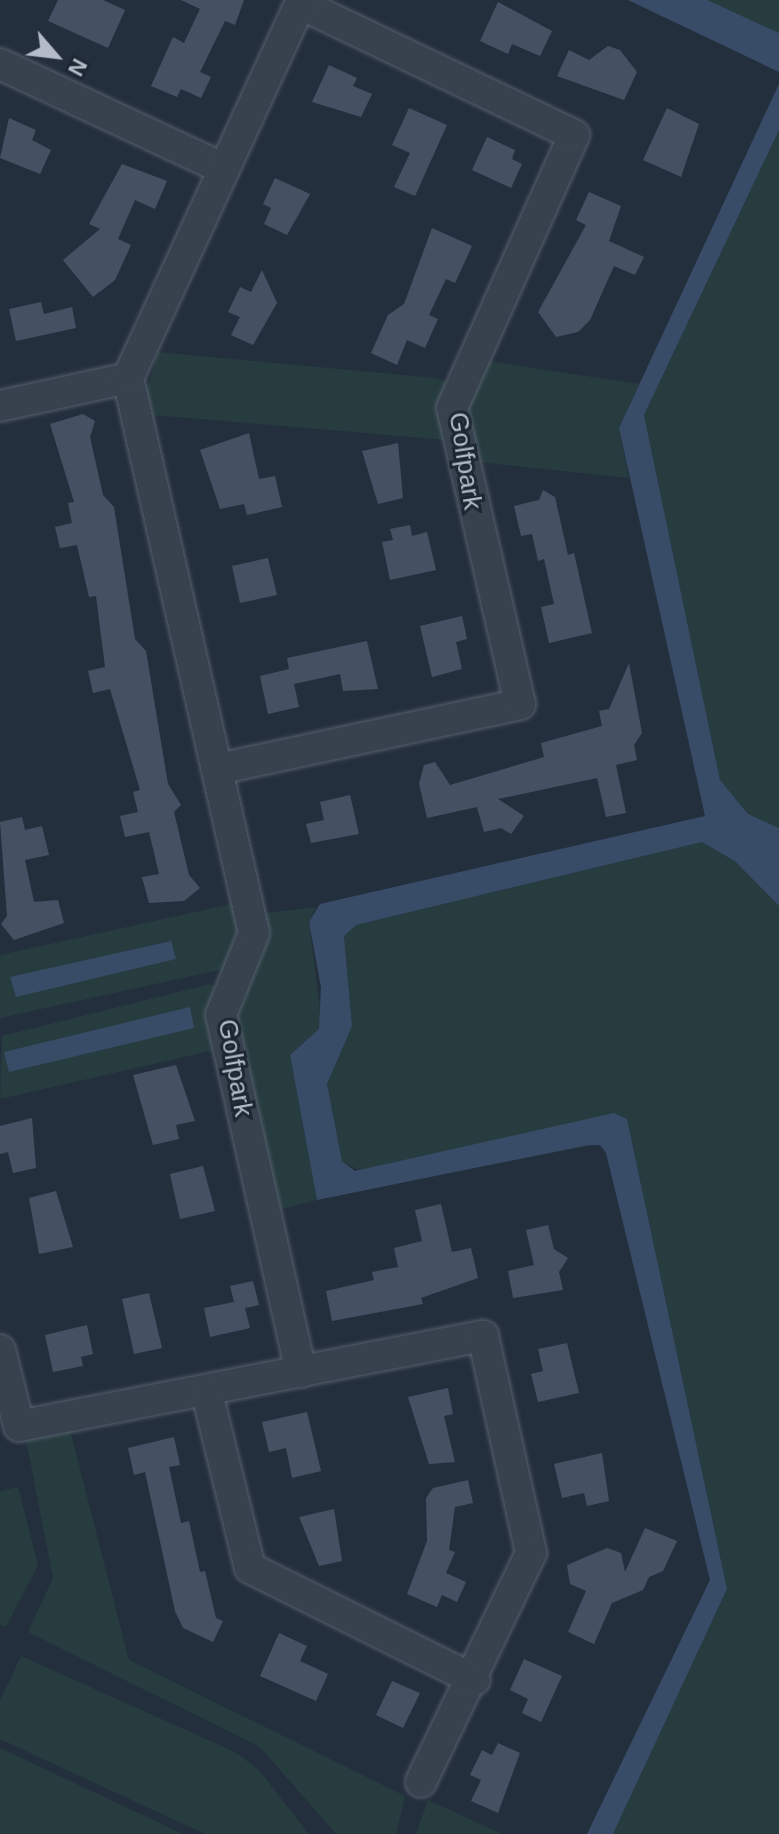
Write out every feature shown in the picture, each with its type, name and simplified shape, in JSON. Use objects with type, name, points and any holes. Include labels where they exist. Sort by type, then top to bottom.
[{"type":"street","name":"Golfpark","points":[[218,769],[520,704],[452,408],[574,135],[302,2],[222,168],[128,378],[254,933],[221,1015],[301,1372]]},
{"type":"street","points":[[0,64],[222,168]]},
{"type":"street","points":[[0,406],[128,378]]},
{"type":"street","points":[[0,1354],[19,1426],[207,1393],[483,1336],[531,1553],[475,1680],[421,1782]]},
{"type":"street","points":[[207,1393],[250,1568],[475,1680]]},
{"type":"green space","points":[[695,0],[779,0],[779,38]]},
{"type":"green space","points":[[779,130],[779,828],[748,814],[720,780],[644,415]]},
{"type":"green space","points":[[158,352],[436,378],[450,383],[446,440],[153,415],[147,390]]},
{"type":"green space","points":[[486,361],[639,384],[619,428],[629,478],[478,462],[466,404]]},
{"type":"green space","points":[[702,842],[736,862],[779,906],[779,1834],[613,1834],[727,1589],[631,1138],[357,1190],[358,1170],[342,1161],[327,1084],[352,1025],[344,935],[356,925]]},
{"type":"green space","points":[[236,903],[239,939],[224,969],[0,1018],[0,955]],"holes":[[[170,941],[175,959],[17,996],[11,978]]]},
{"type":"green space","points":[[316,907],[309,922],[321,1018],[319,1029],[290,1055],[317,1200],[275,1211],[233,1018],[269,934],[265,913]]},
{"type":"green space","points":[[210,984],[217,988],[215,1050],[0,1099],[2,1036]]},
{"type":"green space","points":[[70,1430],[129,1660],[405,1796],[396,1834],[336,1834],[260,1747],[28,1632],[53,1578],[26,1440]]},
{"type":"green space","points":[[18,1487],[38,1565],[6,1627],[0,1625],[0,1491]]},
{"type":"green space","points":[[21,1656],[235,1752],[258,1769],[309,1834],[205,1834],[0,1739],[0,1701]]},
{"type":"green space","points":[[0,1748],[183,1834],[0,1834]]},
{"type":"green space","points":[[428,1800],[502,1834],[416,1834]]},
{"type":"water","points":[[628,0],[707,0],[779,33],[779,72]]},
{"type":"water","points":[[779,84],[779,130],[644,415],[720,780],[748,814],[779,828],[779,906],[736,862],[702,842],[356,925],[344,936],[352,1026],[327,1084],[342,1161],[355,1171],[614,1113],[627,1119],[727,1589],[613,1834],[587,1834],[710,1580],[606,1153],[600,1145],[588,1145],[317,1200],[290,1055],[319,1029],[321,987],[309,922],[320,904],[705,816],[619,428]]},
{"type":"water","points":[[171,941],[176,959],[16,997],[10,977]]},
{"type":"water","points":[[190,1007],[194,1028],[9,1072],[4,1052]]},
{"type":"building","points":[[58,0],[103,0],[125,10],[108,48],[48,21]]},
{"type":"building","points":[[181,0],[244,0],[235,25],[225,21],[200,72],[211,77],[201,98],[181,89],[177,97],[151,86],[173,37],[184,43],[200,9]]},
{"type":"building","points":[[498,2],[552,31],[540,56],[512,44],[508,54],[480,41]]},
{"type":"building","points":[[608,46],[620,50],[637,72],[624,100],[557,76],[569,50],[589,60]]},
{"type":"building","points":[[329,65],[357,78],[353,86],[372,94],[361,117],[312,102]]},
{"type":"building","points":[[409,108],[447,125],[415,196],[394,187],[410,153],[392,145]]},
{"type":"building","points":[[667,108],[699,124],[681,177],[643,160]]},
{"type":"building","points":[[9,118],[36,130],[32,140],[51,150],[40,174],[0,158]]},
{"type":"building","points":[[487,137],[515,150],[512,159],[522,164],[511,188],[472,170]]},
{"type":"building","points":[[122,164],[167,181],[155,209],[135,200],[118,239],[131,245],[115,280],[93,297],[63,260],[100,229],[89,224]]},
{"type":"building","points":[[275,178],[310,194],[287,235],[264,224],[271,208],[263,204]]},
{"type":"building","points":[[589,192],[621,206],[609,241],[644,257],[635,275],[614,266],[590,320],[578,332],[556,337],[538,312],[586,225],[576,220]]},
{"type":"building","points":[[432,228],[472,246],[455,283],[446,279],[429,315],[438,319],[425,348],[407,340],[397,365],[371,353],[388,315],[404,304]]},
{"type":"building","points":[[262,270],[277,303],[253,345],[231,335],[240,317],[228,312],[240,287],[251,292]]},
{"type":"building","points":[[41,302],[44,314],[72,307],[76,328],[16,341],[9,309]]},
{"type":"building","points":[[83,414],[95,421],[90,437],[103,495],[114,507],[135,639],[146,651],[168,784],[181,805],[174,812],[189,875],[200,888],[184,901],[149,903],[142,877],[159,874],[149,832],[125,837],[120,816],[138,812],[133,792],[140,790],[110,689],[93,693],[88,671],[105,667],[96,596],[89,597],[77,545],[60,548],[55,527],[72,523],[68,503],[74,502],[50,424]]},
{"type":"building","points":[[249,433],[259,479],[275,476],[282,507],[247,515],[244,504],[220,509],[200,450]]},
{"type":"building","points":[[398,443],[403,498],[378,504],[362,451]]},
{"type":"building","points":[[543,490],[555,497],[568,555],[574,553],[592,633],[549,643],[541,607],[554,604],[544,559],[538,561],[532,534],[521,536],[514,506],[539,500]]},
{"type":"building","points":[[410,525],[412,536],[427,532],[436,570],[390,580],[382,542],[393,540],[390,529]]},
{"type":"building","points":[[268,558],[277,595],[240,603],[232,566]]},
{"type":"building","points":[[462,616],[467,639],[456,642],[462,669],[432,677],[420,626]]},
{"type":"building","points":[[367,641],[378,689],[343,691],[340,674],[294,684],[299,707],[268,714],[260,676],[289,669],[287,658]]},
{"type":"building","points":[[629,663],[642,733],[634,745],[637,760],[616,765],[626,813],[606,817],[597,778],[498,799],[524,816],[511,834],[501,828],[484,832],[477,807],[427,818],[419,784],[424,765],[435,762],[450,785],[544,757],[541,743],[602,726],[599,711],[609,709]]},
{"type":"building","points":[[350,795],[359,834],[311,843],[306,824],[324,820],[320,802]]},
{"type":"building","points":[[22,817],[25,830],[42,826],[49,855],[25,860],[34,902],[58,900],[64,923],[14,940],[1,924],[7,916],[0,822]]},
{"type":"building","points":[[176,1065],[195,1121],[176,1125],[179,1139],[153,1145],[133,1075]]},
{"type":"building","points":[[32,1118],[36,1168],[13,1173],[8,1152],[0,1154],[0,1126]]},
{"type":"building","points":[[203,1166],[215,1211],[180,1219],[170,1174]]},
{"type":"building","points":[[56,1191],[73,1247],[39,1254],[29,1198]]},
{"type":"building","points":[[441,1204],[452,1252],[471,1248],[478,1278],[421,1298],[423,1304],[332,1321],[326,1291],[374,1280],[372,1272],[398,1267],[394,1248],[422,1241],[415,1210]]},
{"type":"building","points":[[548,1225],[554,1249],[568,1258],[559,1272],[563,1290],[513,1298],[508,1271],[534,1265],[526,1230]]},
{"type":"building","points":[[253,1281],[259,1305],[245,1308],[250,1328],[210,1337],[204,1308],[234,1302],[230,1286]]},
{"type":"building","points":[[149,1293],[162,1348],[134,1354],[122,1299]]},
{"type":"building","points":[[87,1325],[93,1354],[81,1357],[83,1366],[53,1372],[45,1335]]},
{"type":"building","points":[[567,1343],[579,1393],[538,1402],[531,1374],[543,1371],[538,1349]]},
{"type":"building","points":[[448,1388],[453,1414],[444,1416],[455,1462],[429,1464],[408,1397]]},
{"type":"building","points":[[307,1412],[321,1471],[292,1478],[286,1448],[269,1452],[262,1422]]},
{"type":"building","points":[[174,1437],[180,1465],[169,1467],[181,1523],[189,1521],[200,1572],[205,1571],[216,1618],[223,1621],[213,1642],[183,1628],[175,1611],[145,1472],[134,1475],[128,1448]]},
{"type":"building","points":[[602,1453],[609,1501],[587,1506],[584,1493],[562,1498],[554,1464]]},
{"type":"building","points":[[468,1480],[473,1503],[455,1507],[449,1550],[455,1552],[446,1573],[466,1582],[457,1602],[442,1595],[437,1607],[407,1594],[427,1541],[426,1498],[433,1488]]},
{"type":"building","points":[[334,1509],[342,1561],[319,1566],[299,1517]]},
{"type":"building","points":[[645,1528],[677,1541],[663,1571],[649,1577],[643,1590],[612,1603],[594,1644],[568,1632],[586,1591],[570,1584],[567,1565],[607,1548],[621,1553],[625,1572]]},
{"type":"building","points":[[279,1633],[307,1646],[300,1661],[328,1674],[316,1701],[260,1676]]},
{"type":"building","points":[[524,1659],[562,1676],[541,1722],[522,1713],[528,1699],[510,1690]]},
{"type":"building","points":[[392,1681],[420,1693],[403,1728],[376,1715]]},
{"type":"building","points":[[498,1743],[520,1753],[498,1813],[471,1801],[481,1780],[470,1775],[482,1750],[492,1755]]}]
